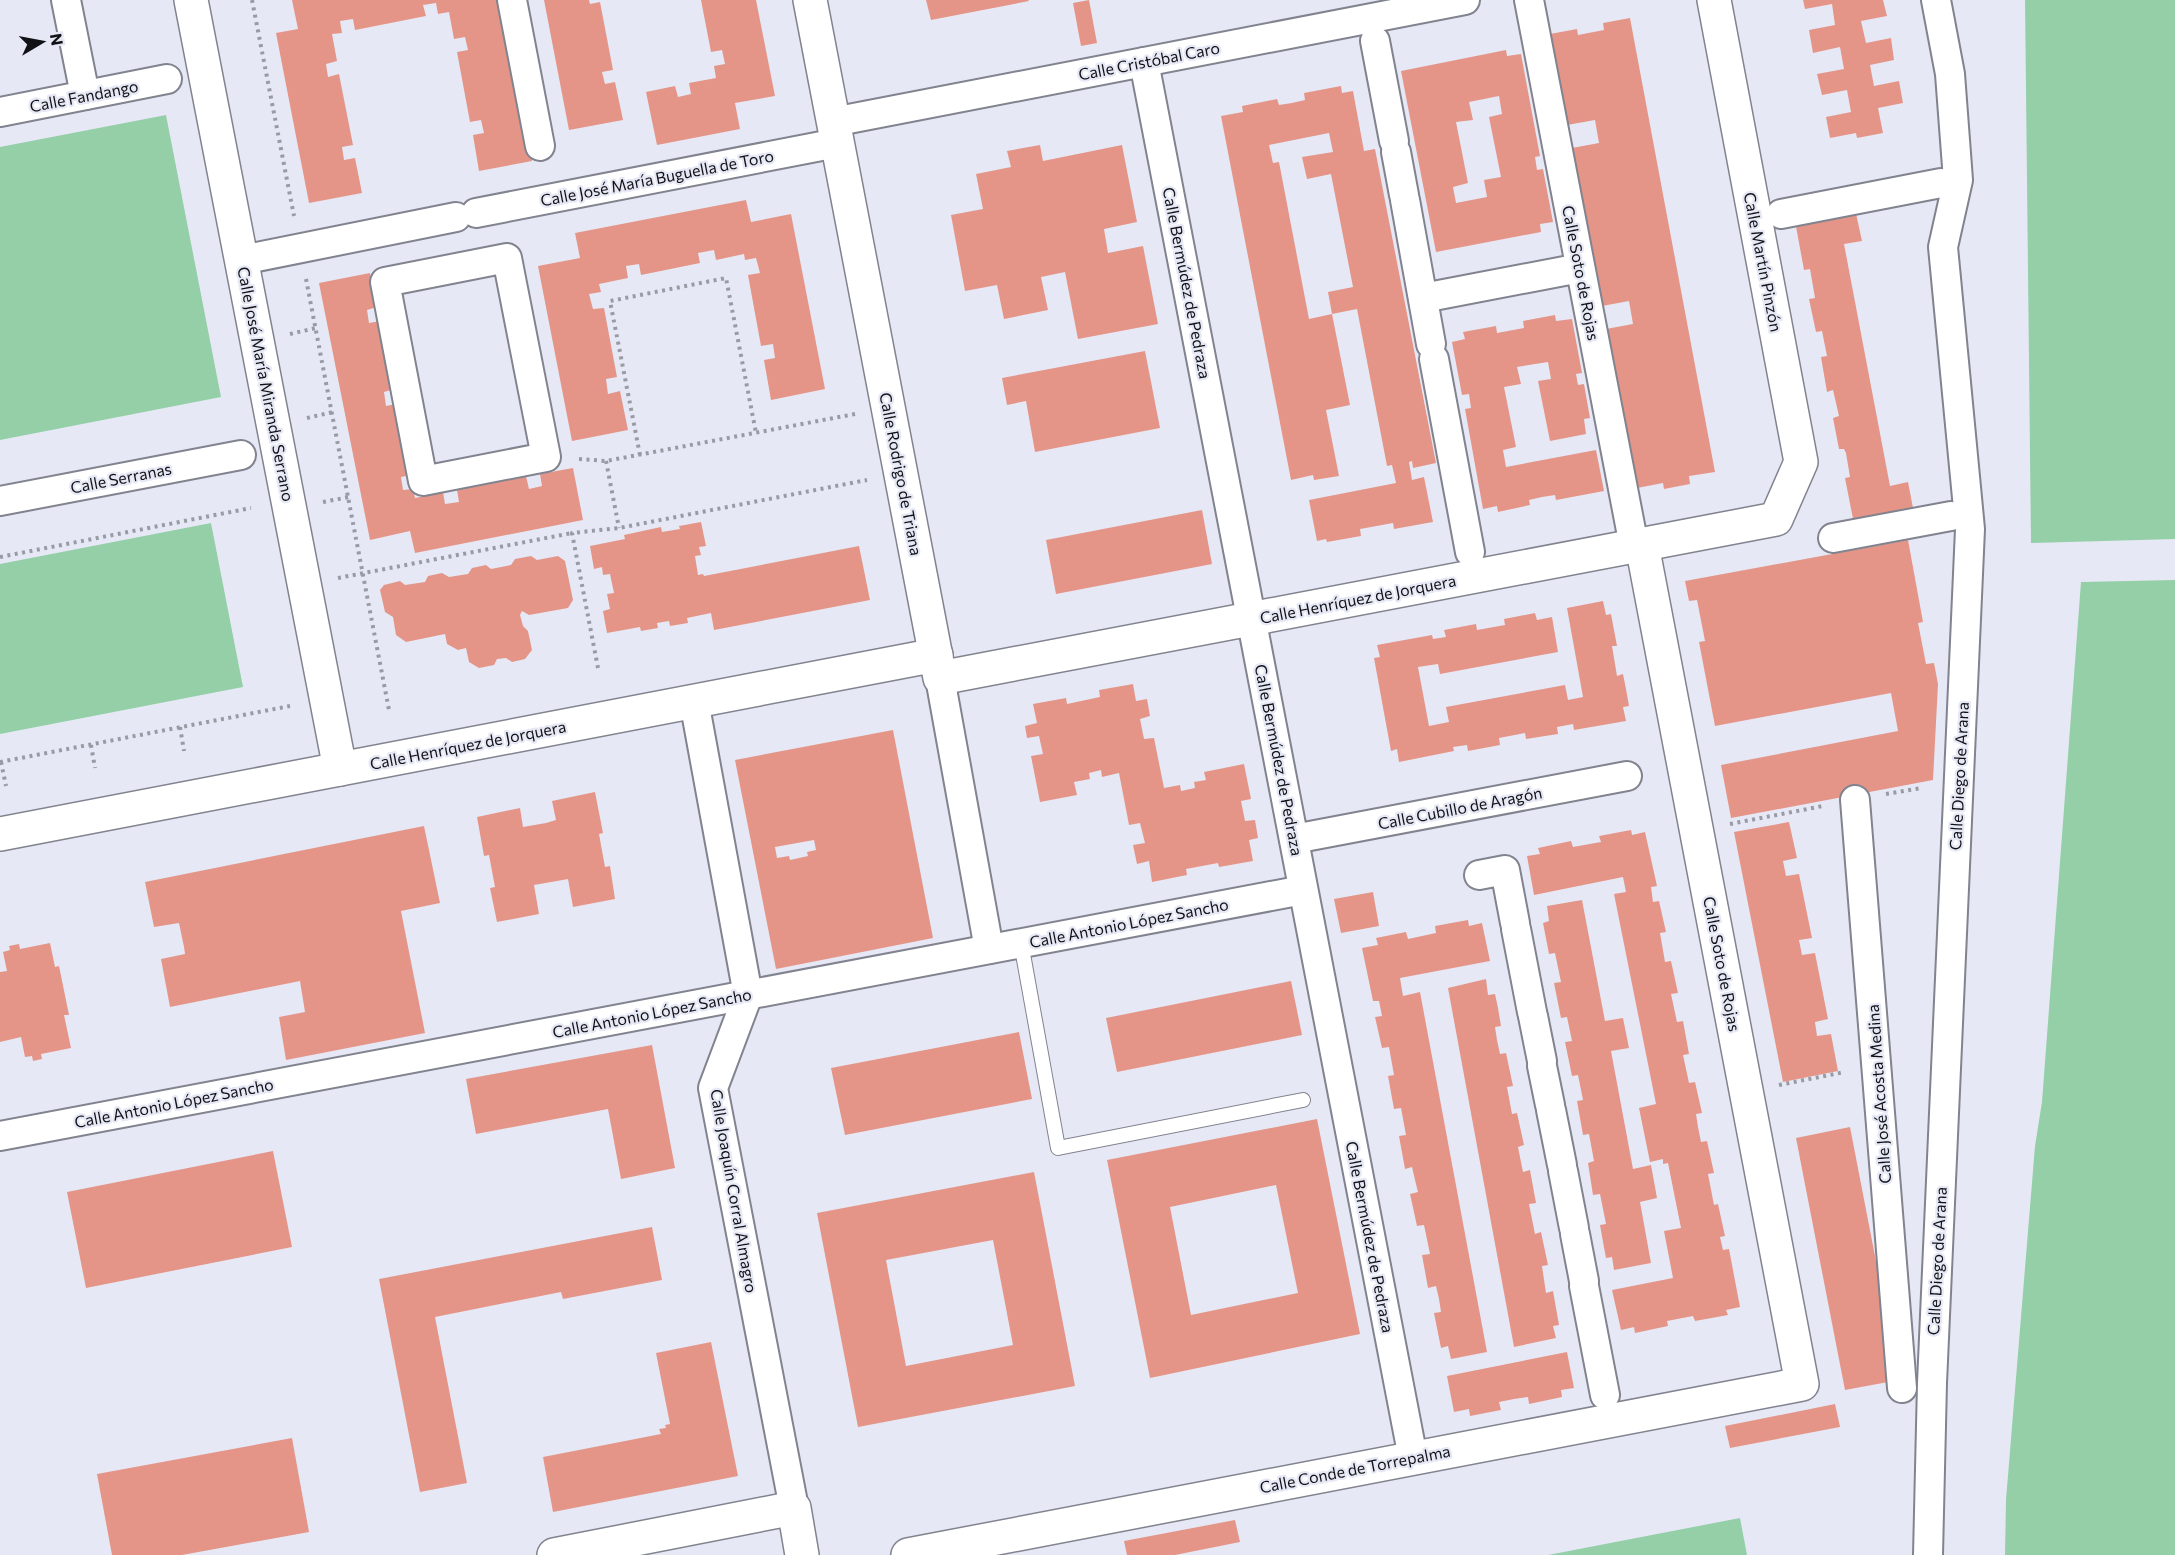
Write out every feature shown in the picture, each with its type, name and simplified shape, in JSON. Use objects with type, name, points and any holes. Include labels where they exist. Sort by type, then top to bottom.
[{"type":"street","points":[[66,0],[85,95]]},
{"type":"street","name":"Calle José María Miranda Serrano","points":[[191,0],[340,769]]},
{"type":"street","points":[[512,0],[540,146]]},
{"type":"street","name":"Calle Rodrigo de Triana","points":[[810,0],[938,666],[989,949]]},
{"type":"street","name":"Calle Cristóbal Caro","points":[[835,132],[1144,62],[1333,12],[1465,0]]},
{"type":"street","name":"Calle Soto de Rojas","points":[[1529,0],[1580,268],[1638,546],[1802,1384]]},
{"type":"street","name":"Calle Martín Pinzón","points":[[1714,0],[1801,462],[1776,519]]},
{"type":"street","name":"Calle Diego de Arana","points":[[1928,1555],[1932,1371],[1970,529],[1943,247],[1958,180],[1950,74],[1936,0]]},
{"type":"street","points":[[1376,41],[1470,552]]},
{"type":"street","name":"Calle Bermúdez de Pedraza","points":[[1144,62],[1413,1458]]},
{"type":"street","name":"Calle Fandango","points":[[0,112],[167,79]]},
{"type":"street","name":"Calle José María Buguella de Toro","points":[[242,260],[466,215],[835,132]]},
{"type":"street","points":[[1780,214],[1941,183]]},
{"type":"street","points":[[507,258],[546,457],[423,480],[385,282],[507,258]]},
{"type":"street","points":[[1423,298],[1580,268]]},
{"type":"street","name":"Calle Serranas","points":[[0,501],[241,455]]},
{"type":"street","points":[[1833,538],[1951,516]]},
{"type":"street","name":"Calle Henríquez de Jorquera","points":[[0,834],[694,702],[1251,619],[1776,519]]},
{"type":"street","points":[[694,702],[748,995]]},
{"type":"street","name":"Calle Cubillo de Aragón","points":[[1294,839],[1627,776]]},
{"type":"street","name":"Calle José Acosta Medina","points":[[1855,800],[1902,1389]]},
{"type":"street","points":[[1479,875],[1505,870],[1605,1395]]},
{"type":"street","name":"Calle Antonio López Sancho","points":[[0,1136],[1303,890]]},
{"type":"street","name":"Calle Joaquín Corral Almagro","points":[[748,995],[713,1088],[794,1508]]},
{"type":"street","name":"Calle Conde de Torrepalma","points":[[908,1555],[1802,1384]]},
{"type":"street","points":[[554,1555],[794,1508],[802,1555]]},
{"type":"lane","points":[[1021,943],[1058,1148],[1303,1100]]},
{"type":"path","points":[[252,0],[294,217]]},
{"type":"path","points":[[305,275],[389,710]]},
{"type":"path","points":[[640,455],[610,301],[726,279],[756,433]]},
{"type":"path","points":[[286,335],[316,328]]},
{"type":"path","points":[[303,419],[333,412]]},
{"type":"path","points":[[546,457],[606,461],[858,413]]},
{"type":"path","points":[[606,461],[619,528]]},
{"type":"path","points":[[335,578],[573,533],[619,528],[871,479]]},
{"type":"path","points":[[320,503],[349,496]]},
{"type":"path","points":[[0,557],[251,508]]},
{"type":"path","points":[[573,533],[598,668]]},
{"type":"path","points":[[6,786],[1,762],[291,706]]},
{"type":"path","points":[[180,727],[184,751]]},
{"type":"path","points":[[90,745],[95,768]]},
{"type":"path","points":[[1775,1085],[1877,1066]]},
{"type":"green space","points":[[2025,0],[2175,0],[2175,539],[2031,543]]},
{"type":"green space","points":[[166,115],[221,397],[0,440],[0,147]]},
{"type":"green space","points":[[211,523],[243,687],[0,734],[0,564]]},
{"type":"green space","points":[[2175,580],[2175,1555],[2005,1555],[2006,1500],[2035,1146],[2042,1102],[2081,582]]},
{"type":"green space","points":[[1740,1518],[1747,1555],[1548,1555]]},
{"type":"building","points":[[292,0],[502,0],[532,161],[479,171],[473,135],[484,133],[481,120],[470,122],[457,52],[468,50],[465,37],[454,39],[449,12],[438,14],[436,3],[423,5],[426,16],[355,30],[353,19],[340,21],[342,33],[332,34],[337,61],[326,64],[328,77],[339,74],[353,145],[342,147],[344,160],[355,158],[362,193],[309,203],[276,33],[298,29]]},
{"type":"building","points":[[544,0],[589,0],[590,4],[600,2],[613,70],[602,72],[605,84],[615,82],[623,120],[569,130]]},
{"type":"building","points":[[701,0],[756,0],[775,96],[735,103],[740,129],[657,145],[646,92],[675,86],[678,97],[691,94],[689,83],[716,78],[714,66],[725,64],[722,50],[711,52]]},
{"type":"building","points":[[926,0],[1028,0],[1029,1],[931,20]]},
{"type":"building","points":[[1089,0],[1097,43],[1081,46],[1073,3]]},
{"type":"building","points":[[1803,0],[1883,0],[1887,16],[1861,21],[1866,43],[1891,38],[1894,60],[1870,65],[1874,86],[1899,81],[1903,103],[1878,108],[1883,133],[1857,138],[1856,133],[1830,138],[1826,117],[1851,112],[1847,90],[1822,95],[1817,74],[1844,69],[1840,47],[1813,53],[1809,30],[1835,25],[1832,4],[1805,9]]},
{"type":"building","points":[[1630,18],[1715,472],[1689,476],[1690,484],[1664,489],[1663,483],[1637,488],[1606,329],[1633,324],[1629,301],[1602,306],[1572,148],[1599,143],[1595,120],[1567,125],[1550,34],[1577,29],[1578,35],[1604,30],[1603,23]]},
{"type":"building","points":[[1506,50],[1507,56],[1521,54],[1540,156],[1535,157],[1537,170],[1543,169],[1553,222],[1540,224],[1541,232],[1436,252],[1401,71]],"holes":[[[1499,96],[1502,114],[1489,117],[1501,177],[1484,180],[1487,197],[1456,203],[1453,187],[1468,183],[1456,122],[1473,120],[1469,102]]]},
{"type":"building","points":[[1341,86],[1342,93],[1353,91],[1364,151],[1375,149],[1436,463],[1413,468],[1412,461],[1409,462],[1412,480],[1424,477],[1433,522],[1394,529],[1393,523],[1360,529],[1361,536],[1327,542],[1326,539],[1317,541],[1309,500],[1396,483],[1392,465],[1387,466],[1357,309],[1332,314],[1350,405],[1326,410],[1339,476],[1314,480],[1313,475],[1291,480],[1221,116],[1243,112],[1242,106],[1277,99],[1279,105],[1305,100],[1304,93]],"holes":[[[1329,133],[1333,152],[1302,157],[1307,179],[1331,174],[1353,287],[1328,292],[1332,314],[1309,319],[1279,162],[1273,163],[1269,145]]]},
{"type":"building","points":[[1040,145],[1043,161],[1122,145],[1137,222],[1104,229],[1108,253],[1143,246],[1158,324],[1078,339],[1065,272],[1041,277],[1048,310],[1004,319],[997,285],[965,291],[951,215],[983,209],[976,174],[1011,167],[1007,151]]},
{"type":"building","points":[[746,200],[751,222],[791,214],[825,389],[771,400],[764,360],[775,358],[773,344],[761,346],[748,275],[760,273],[756,258],[745,260],[744,254],[716,260],[714,250],[698,253],[700,263],[641,275],[639,264],[626,266],[628,278],[599,284],[601,292],[589,294],[593,309],[604,308],[617,377],[606,379],[608,394],[620,391],[628,430],[572,441],[538,266],[580,258],[575,233]]},
{"type":"building","points":[[1855,209],[1862,241],[1844,244],[1890,486],[1908,482],[1914,513],[1854,524],[1845,478],[1850,477],[1846,453],[1844,449],[1839,449],[1833,418],[1839,416],[1833,390],[1827,392],[1821,357],[1827,356],[1822,331],[1816,332],[1809,299],[1815,298],[1810,269],[1804,270],[1795,221]]},
{"type":"building","points":[[370,273],[377,307],[367,310],[369,323],[380,321],[394,389],[384,392],[386,406],[396,404],[411,475],[401,477],[403,490],[413,489],[415,498],[443,492],[445,504],[459,502],[457,490],[526,476],[529,489],[542,486],[540,474],[573,468],[583,520],[415,553],[410,531],[370,540],[319,283]]},
{"type":"building","points":[[1555,315],[1556,321],[1572,319],[1582,373],[1576,374],[1578,385],[1584,384],[1590,418],[1584,419],[1586,434],[1550,441],[1538,381],[1551,379],[1548,362],[1517,367],[1521,384],[1504,387],[1516,447],[1503,450],[1506,467],[1596,450],[1604,491],[1556,500],[1555,495],[1542,497],[1529,500],[1530,505],[1498,512],[1497,506],[1483,509],[1465,409],[1471,408],[1469,394],[1462,395],[1452,342],[1465,339],[1463,332],[1496,326],[1497,333],[1524,328],[1523,321]]},
{"type":"building","points":[[1145,351],[1160,428],[1035,452],[1026,401],[1007,405],[1002,378]]},
{"type":"building","points":[[1202,510],[1212,564],[1056,594],[1046,540]]},
{"type":"building","points":[[701,522],[706,546],[699,547],[701,555],[695,556],[698,575],[703,574],[704,576],[859,546],[870,600],[714,630],[711,613],[687,618],[688,623],[670,626],[669,621],[657,623],[658,628],[641,631],[640,627],[607,633],[603,611],[610,609],[607,594],[614,593],[610,574],[603,575],[602,567],[594,569],[590,546],[625,539],[624,535],[661,527],[662,532]]},
{"type":"building","points":[[1908,540],[1923,622],[1918,623],[1926,664],[1934,663],[1938,684],[1933,780],[1731,818],[1721,765],[1898,731],[1891,693],[1715,726],[1699,642],[1705,641],[1697,600],[1689,601],[1685,581]]},
{"type":"building","points":[[531,556],[537,560],[558,556],[565,561],[573,600],[568,608],[529,615],[522,611],[520,615],[523,626],[528,631],[532,650],[525,659],[512,662],[506,658],[497,659],[494,665],[479,668],[469,662],[466,648],[458,650],[447,644],[445,634],[406,642],[396,635],[393,617],[385,612],[380,590],[384,585],[400,581],[405,585],[425,582],[428,576],[442,573],[449,577],[468,574],[472,568],[486,565],[491,569],[511,565],[515,559]]},
{"type":"building","points":[[1603,601],[1606,615],[1611,614],[1617,646],[1612,646],[1617,676],[1623,674],[1626,689],[1629,706],[1623,707],[1626,721],[1574,730],[1573,724],[1557,727],[1558,734],[1526,739],[1525,733],[1499,738],[1500,745],[1468,751],[1467,745],[1453,747],[1454,751],[1399,762],[1397,749],[1391,751],[1374,658],[1380,657],[1377,645],[1432,635],[1433,639],[1446,637],[1444,630],[1476,624],[1477,630],[1505,625],[1504,619],[1535,613],[1537,620],[1552,617],[1558,652],[1440,674],[1438,664],[1418,667],[1429,726],[1449,722],[1446,707],[1565,685],[1568,700],[1583,697],[1567,608]]},
{"type":"building","points":[[1133,684],[1136,701],[1147,699],[1150,716],[1140,719],[1144,739],[1154,738],[1164,788],[1180,785],[1181,791],[1195,788],[1194,782],[1206,780],[1204,772],[1244,764],[1251,799],[1241,801],[1245,821],[1255,820],[1258,838],[1249,840],[1253,861],[1219,867],[1218,863],[1186,869],[1187,875],[1152,882],[1149,861],[1137,864],[1133,845],[1145,843],[1140,823],[1129,825],[1119,773],[1102,777],[1101,770],[1089,773],[1090,779],[1074,782],[1077,795],[1040,802],[1031,756],[1043,754],[1039,736],[1027,738],[1025,726],[1037,723],[1033,704],[1066,698],[1067,704],[1100,697],[1099,690]]},
{"type":"building","points":[[893,730],[933,938],[776,969],[735,760]],"holes":[[[814,840],[816,850],[807,852],[808,856],[790,860],[789,856],[777,858],[775,847]]]},
{"type":"building","points":[[595,792],[603,833],[599,834],[605,867],[610,866],[615,899],[573,907],[568,879],[534,885],[539,914],[497,922],[490,888],[495,887],[489,855],[484,856],[477,817],[520,808],[523,827],[546,823],[556,820],[552,801]]},
{"type":"building","points":[[1789,822],[1797,858],[1783,861],[1786,876],[1799,874],[1812,938],[1799,940],[1802,955],[1815,953],[1828,1019],[1815,1022],[1817,1036],[1831,1034],[1838,1071],[1783,1082],[1734,832]]},
{"type":"building","points":[[424,826],[440,903],[401,911],[425,1033],[286,1060],[279,1017],[305,1012],[300,981],[170,1007],[161,959],[185,954],[184,947],[179,923],[154,927],[145,882]]},
{"type":"building","points":[[1631,830],[1632,835],[1645,832],[1657,886],[1651,887],[1653,902],[1659,901],[1666,932],[1660,933],[1665,962],[1671,961],[1678,993],[1671,994],[1677,1022],[1683,1021],[1689,1054],[1683,1055],[1689,1083],[1695,1082],[1702,1113],[1696,1114],[1701,1142],[1707,1141],[1714,1173],[1708,1174],[1714,1205],[1718,1204],[1725,1236],[1720,1237],[1723,1250],[1729,1249],[1740,1307],[1726,1310],[1728,1315],[1695,1321],[1693,1316],[1667,1321],[1668,1326],[1635,1333],[1634,1327],[1621,1330],[1612,1290],[1673,1278],[1664,1231],[1681,1228],[1668,1163],[1663,1164],[1663,1159],[1650,1162],[1639,1108],[1656,1104],[1614,894],[1626,892],[1623,877],[1534,895],[1527,856],[1540,854],[1538,848],[1571,841],[1573,847],[1601,842],[1599,836]]},
{"type":"building","points":[[1373,892],[1379,926],[1341,933],[1334,899]]},
{"type":"building","points":[[1582,900],[1605,1021],[1623,1018],[1629,1048],[1611,1051],[1633,1169],[1651,1165],[1657,1198],[1640,1202],[1651,1263],[1614,1270],[1612,1257],[1606,1258],[1603,1242],[1600,1225],[1606,1224],[1600,1194],[1593,1195],[1588,1163],[1594,1161],[1589,1134],[1583,1135],[1577,1101],[1583,1100],[1578,1075],[1572,1076],[1565,1042],[1572,1041],[1567,1017],[1561,1018],[1554,983],[1561,982],[1555,953],[1549,954],[1543,923],[1549,921],[1547,906]]},
{"type":"building","points":[[1468,920],[1469,926],[1482,923],[1490,961],[1400,978],[1403,996],[1420,992],[1487,1352],[1451,1359],[1448,1346],[1441,1348],[1434,1313],[1441,1312],[1436,1286],[1428,1288],[1422,1255],[1430,1254],[1424,1225],[1417,1226],[1410,1194],[1418,1192],[1412,1167],[1405,1169],[1399,1136],[1406,1135],[1401,1108],[1394,1109],[1388,1076],[1394,1075],[1389,1047],[1382,1048],[1375,1017],[1382,1016],[1379,1001],[1373,1001],[1362,948],[1378,945],[1376,938],[1406,932],[1408,939],[1436,933],[1435,926]]},
{"type":"building","points":[[50,943],[55,967],[59,966],[69,1015],[64,1015],[71,1048],[41,1054],[42,1059],[33,1061],[32,1056],[25,1057],[21,1037],[0,1042],[0,972],[7,971],[3,952],[10,950],[9,946],[19,944],[20,949]]},
{"type":"building","points":[[1486,979],[1488,995],[1495,994],[1501,1026],[1495,1027],[1497,1040],[1500,1054],[1506,1053],[1513,1086],[1507,1087],[1512,1114],[1517,1113],[1524,1145],[1518,1147],[1523,1172],[1530,1170],[1536,1203],[1529,1204],[1535,1234],[1541,1232],[1548,1265],[1542,1266],[1546,1293],[1553,1291],[1559,1325],[1553,1326],[1556,1338],[1514,1347],[1448,988]]},
{"type":"building","points":[[1291,981],[1302,1035],[1117,1072],[1106,1018]]},
{"type":"building","points":[[1019,1032],[1032,1099],[845,1135],[831,1068]]},
{"type":"building","points":[[652,1045],[675,1168],[621,1179],[608,1109],[476,1134],[466,1079]]},
{"type":"building","points":[[1317,1119],[1360,1334],[1150,1378],[1107,1160]],"holes":[[[1276,1185],[1298,1293],[1191,1315],[1170,1207]]]},
{"type":"building","points":[[1850,1127],[1899,1380],[1845,1390],[1796,1138]]},
{"type":"building","points":[[273,1151],[292,1247],[86,1288],[67,1192]]},
{"type":"building","points":[[1034,1172],[1075,1386],[858,1427],[817,1213]],"holes":[[[993,1240],[1013,1345],[906,1366],[886,1260]]]},
{"type":"building","points":[[652,1227],[662,1280],[563,1299],[561,1292],[435,1317],[467,1483],[420,1492],[379,1279]]},
{"type":"building","points":[[711,1342],[738,1476],[553,1512],[543,1457],[661,1434],[659,1429],[666,1428],[665,1425],[670,1424],[656,1353]]},
{"type":"building","points":[[1567,1352],[1574,1388],[1561,1390],[1562,1397],[1529,1404],[1528,1397],[1499,1402],[1501,1410],[1470,1416],[1469,1409],[1454,1412],[1447,1376]]},
{"type":"building","points":[[1835,1404],[1840,1427],[1730,1448],[1725,1426]]},
{"type":"building","points":[[292,1438],[309,1532],[182,1555],[112,1555],[97,1474]]},
{"type":"building","points":[[1235,1520],[1240,1542],[1175,1555],[1127,1555],[1124,1541]]}]
